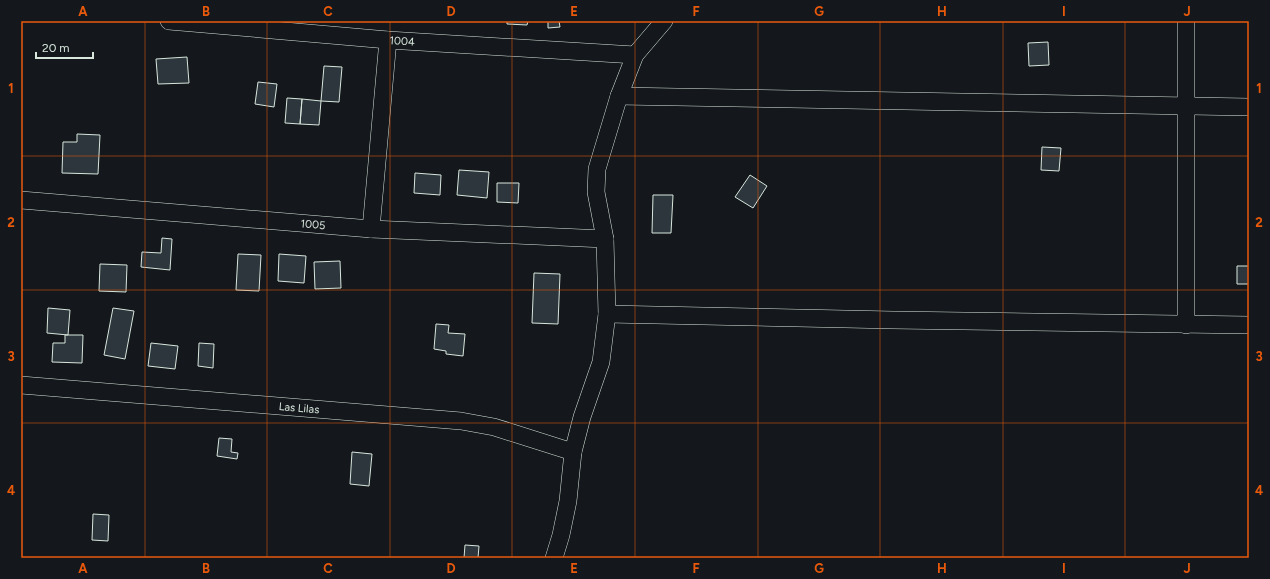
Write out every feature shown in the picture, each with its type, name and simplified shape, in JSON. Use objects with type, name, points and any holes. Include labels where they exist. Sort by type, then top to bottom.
[{"type":"street","name":"1004","points":[[169,21],[388,40],[635,55]]},
{"type":"street","points":[[554,558],[561,535],[568,501],[573,452],[582,418],[601,362],[607,314],[605,239],[596,192],[597,169],[619,96],[635,55],[664,21]]},
{"type":"street","points":[[1186,21],[1186,325]]},
{"type":"street","points":[[371,229],[388,40]]},
{"type":"street","points":[[619,96],[1249,107]]},
{"type":"street","name":"1005","points":[[21,200],[371,229],[605,239]]},
{"type":"street","points":[[607,314],[1249,325]]},
{"type":"street","name":"Las Lilas","points":[[21,385],[461,421],[494,427],[573,452]]},
{"type":"building","points":[[507,21],[528,21],[527,25],[507,24]]},
{"type":"building","points":[[548,21],[559,21],[560,27],[548,28]]},
{"type":"building","points":[[1048,42],[1049,65],[1029,66],[1028,43]]},
{"type":"building","points":[[187,57],[189,83],[158,84],[156,59]]},
{"type":"building","points":[[324,66],[342,67],[339,102],[321,101]]},
{"type":"building","points":[[258,82],[277,84],[274,107],[255,104]]},
{"type":"building","points":[[287,98],[302,99],[300,124],[285,123]]},
{"type":"building","points":[[302,99],[321,101],[319,125],[300,124]]},
{"type":"building","points":[[77,134],[100,135],[98,174],[62,173],[63,142],[77,142]]},
{"type":"building","points":[[1042,147],[1061,148],[1059,171],[1041,170]]},
{"type":"building","points":[[459,170],[489,172],[487,198],[457,195]]},
{"type":"building","points":[[415,173],[441,175],[440,195],[414,193]]},
{"type":"building","points":[[750,175],[767,186],[753,208],[735,197]]},
{"type":"building","points":[[497,183],[519,183],[518,203],[497,202]]},
{"type":"building","points":[[653,195],[673,195],[671,233],[652,233]]},
{"type":"building","points":[[162,238],[172,239],[170,270],[141,267],[142,252],[161,253]]},
{"type":"building","points":[[238,254],[261,255],[259,291],[236,290]]},
{"type":"building","points":[[279,254],[306,256],[304,283],[278,281]]},
{"type":"building","points":[[340,261],[341,288],[315,289],[314,262]]},
{"type":"building","points":[[100,264],[127,265],[126,292],[99,291]]},
{"type":"building","points":[[1237,266],[1249,266],[1249,284],[1237,284]]},
{"type":"building","points":[[534,273],[560,274],[558,324],[532,323]]},
{"type":"building","points":[[48,308],[70,310],[68,335],[47,333]]},
{"type":"building","points":[[113,308],[134,311],[125,359],[104,355]]},
{"type":"building","points":[[436,324],[449,325],[448,333],[465,334],[463,356],[446,354],[446,351],[434,349]]},
{"type":"building","points":[[65,335],[83,335],[82,363],[52,362],[53,343],[65,343]]},
{"type":"building","points":[[151,343],[178,346],[175,369],[148,366]]},
{"type":"building","points":[[199,343],[214,344],[213,368],[198,366]]},
{"type":"building","points":[[219,438],[232,439],[231,452],[238,453],[237,459],[217,456]]},
{"type":"building","points":[[352,452],[372,454],[369,486],[350,484]]},
{"type":"building","points":[[93,514],[109,515],[108,541],[92,540]]},
{"type":"building","points":[[465,545],[479,546],[478,558],[464,558]]}]
